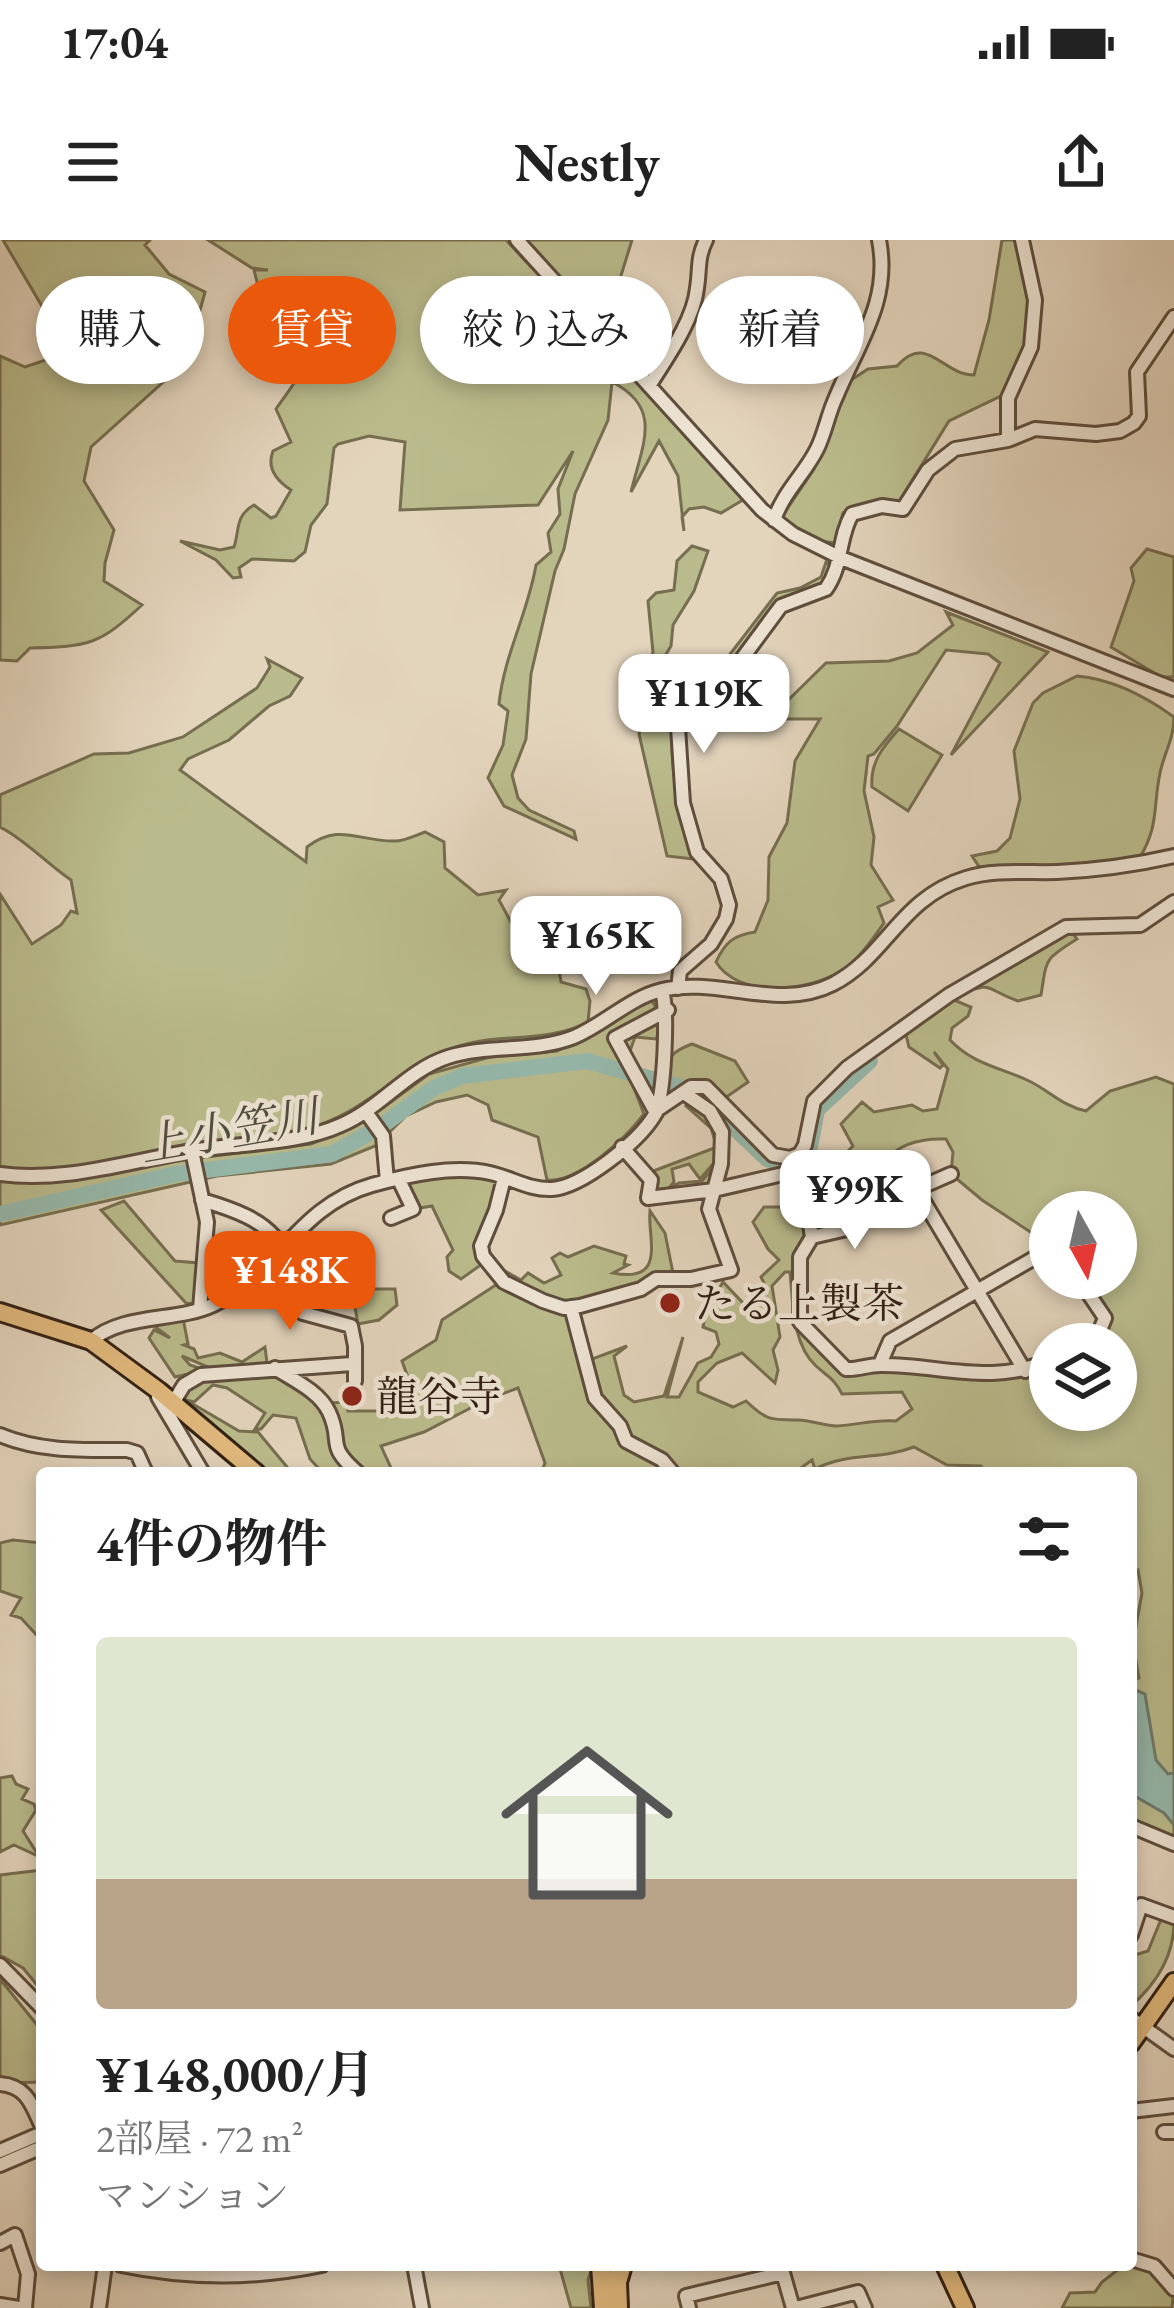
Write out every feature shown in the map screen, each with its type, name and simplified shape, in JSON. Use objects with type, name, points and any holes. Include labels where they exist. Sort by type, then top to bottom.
[{"type":"highway","points":[[604,2308],[609,2271]]},
{"type":"highway","points":[[609,2271],[617,2308]]},
{"type":"main road","points":[[0,1312],[92,1341],[166,1397],[242,1467]]},
{"type":"main road","points":[[1138,2023],[1174,1982]]},
{"type":"main road","points":[[948,2271],[965,2308]]},
{"type":"street","points":[[517,240],[774,520],[793,535],[1174,689]]},
{"type":"street","points":[[649,386],[690,311],[698,285],[697,258],[706,240]]},
{"type":"street","points":[[774,520],[786,490],[816,453],[833,402],[877,310],[883,268],[879,240]]},
{"type":"street","points":[[1008,440],[1009,398],[1031,347],[1035,300],[1022,240]]},
{"type":"street","points":[[678,988],[680,971],[712,944],[727,919],[729,905],[721,879],[697,852],[686,815],[678,727],[682,713],[727,679],[781,606],[826,589],[841,558],[844,528],[852,514],[882,506],[903,509],[940,458],[955,449],[1008,440],[1035,429],[1096,434],[1120,431],[1134,423],[1137,372],[1174,317]]},
{"type":"street","points":[[0,1174],[62,1175],[194,1165],[321,1132],[368,1115],[442,1058],[551,1044],[662,990],[804,994],[830,986],[854,971],[921,900],[966,878],[993,872],[1101,869],[1174,856]]},
{"type":"street","points":[[622,1147],[652,1180],[647,1198],[714,1190],[793,1165],[805,1144],[814,1101],[847,1068],[949,994],[1066,927],[1141,925],[1174,902]]},
{"type":"street","points":[[656,1112],[668,1010],[662,990]]},
{"type":"street","points":[[656,1112],[615,1038],[668,1010]]},
{"type":"street","points":[[92,1341],[113,1328],[200,1309],[228,1296],[320,1208],[342,1195],[457,1170],[504,1178],[532,1189],[556,1189],[593,1174],[656,1112],[685,1092],[706,1087],[773,1155],[793,1165],[804,1188],[812,1237],[800,1257],[800,1322],[846,1369],[880,1364],[940,1373],[1029,1369]]},
{"type":"street","points":[[504,1178],[483,1240],[483,1256],[504,1282],[543,1301],[571,1307],[621,1296],[662,1278],[691,1279],[731,1270],[709,1209],[721,1164],[722,1132],[710,1112],[685,1092]]},
{"type":"street","points":[[368,1115],[383,1136],[393,1181],[413,1210],[391,1218]]},
{"type":"street","points":[[194,1165],[207,1222],[200,1309]]},
{"type":"street","points":[[812,1237],[851,1228],[887,1202],[950,1174]]},
{"type":"street","points":[[917,1190],[1025,1371]]},
{"type":"street","points":[[202,1200],[245,1213],[268,1227],[293,1268],[303,1312],[351,1326],[355,1381]]},
{"type":"street","points":[[483,1240],[488,1258],[508,1274]]},
{"type":"street","points":[[880,1364],[890,1342],[1029,1261]]},
{"type":"street","points":[[571,1307],[595,1398],[620,1426],[626,1441],[668,1467]]},
{"type":"street","points":[[199,1467],[163,1406],[166,1397],[201,1375],[352,1364]]},
{"type":"street","points":[[274,1368],[327,1408],[337,1455],[351,1467]]},
{"type":"street","points":[[0,1435],[62,1450],[127,1450],[137,1454],[143,1467]]},
{"type":"street","points":[[1137,1829],[1174,1844]]},
{"type":"street","points":[[1137,1917],[1141,1905],[1174,1917]]},
{"type":"street","points":[[0,1965],[36,2002]]},
{"type":"street","points":[[1138,2023],[1174,2049]]},
{"type":"street","points":[[0,2084],[16,2087],[29,2097],[36,2115]]},
{"type":"street","points":[[1137,2110],[1174,2106]]},
{"type":"street","points":[[0,2152],[36,2133]]},
{"type":"street","points":[[0,2165],[36,2150]]},
{"type":"street","points":[[0,2243],[15,2235],[25,2257],[22,2308],[0,2305]]},
{"type":"street","points":[[1137,2261],[1154,2266],[1174,2289]]},
{"type":"street","points":[[99,2308],[104,2271]]},
{"type":"street","points":[[149,2271],[220,2276],[266,2271]]},
{"type":"street","points":[[415,2271],[422,2308]]},
{"type":"street","points":[[689,2308],[686,2296],[783,2273],[794,2308],[858,2292],[865,2308]]},
{"type":"green space","points":[[3,240],[150,240],[145,245],[173,276],[36,276],[36,296]]},
{"type":"green space","points":[[208,240],[506,240],[532,268],[516,240],[632,240],[621,276],[420,276],[420,384],[612,384],[608,420],[575,494],[555,571],[531,674],[526,739],[512,775],[518,798],[529,810],[574,831],[576,839],[504,806],[488,778],[503,745],[508,711],[499,704],[506,668],[536,565],[551,552],[548,533],[560,514],[558,489],[573,451],[538,505],[400,510],[405,442],[369,436],[334,448],[327,504],[311,525],[305,552],[294,561],[252,559],[239,568],[241,577],[233,578],[216,560],[180,541],[220,550],[234,547],[248,509],[254,505],[271,518],[276,516],[291,490],[274,474],[271,457],[291,442],[276,409],[293,384],[396,384],[396,276],[256,276],[254,270],[268,270],[252,268]]},
{"type":"green space","points":[[1002,240],[1018,240],[1035,297],[1031,347],[1007,393],[949,421],[898,503],[878,500],[843,513],[836,543],[819,541],[781,518],[814,469],[845,384],[864,384],[868,369],[897,366],[917,353],[974,375]]},
{"type":"green space","points":[[0,356],[25,367],[36,363],[36,384],[161,384],[91,447],[84,481],[114,530],[104,581],[142,605],[92,641],[30,648],[17,661],[0,660]]},
{"type":"green space","points":[[615,384],[638,384],[743,500],[721,513],[704,507],[689,509],[682,517],[678,476],[659,441],[631,492],[645,429],[644,416],[628,392]]},
{"type":"green space","points":[[692,546],[708,551],[694,591],[673,625],[671,646],[651,679],[652,691],[645,687],[653,652],[648,601],[656,593],[674,590],[677,561]]},
{"type":"green space","points":[[1147,549],[1174,557],[1174,677],[1161,677],[1111,647],[1134,581],[1131,568]]},
{"type":"green space","points":[[826,562],[834,566],[820,591],[780,601],[730,668],[695,699],[687,699],[711,679],[777,593],[821,577]]},
{"type":"green space","points":[[946,612],[1048,652],[951,755],[1000,663],[988,654],[946,650],[897,726],[868,756],[864,791],[874,837],[871,865],[893,900],[878,907],[884,923],[852,962],[825,979],[791,987],[756,986],[726,974],[716,962],[723,949],[741,935],[755,932],[768,900],[769,857],[787,823],[795,761],[820,719],[772,719],[773,715],[826,663],[889,661],[917,653],[953,625]]},
{"type":"green space","points":[[267,659],[302,678],[290,696],[269,706],[229,740],[188,759],[180,770],[306,862],[307,847],[340,834],[395,841],[425,832],[444,842],[445,868],[478,895],[506,890],[499,900],[513,926],[524,927],[558,963],[561,982],[586,989],[588,1022],[554,1033],[453,1048],[328,1122],[157,1152],[109,1169],[311,1144],[365,1121],[429,1074],[490,1057],[557,1051],[651,1000],[660,1018],[656,1039],[635,1037],[625,1065],[603,1069],[631,1080],[644,1114],[600,1157],[559,1179],[547,1180],[538,1137],[492,1120],[488,1105],[467,1095],[406,1116],[375,1146],[331,1164],[217,1176],[0,1225],[0,894],[32,944],[61,925],[71,911],[77,913],[71,880],[0,827],[0,795],[94,754],[129,753],[183,737],[257,688],[270,667]]},
{"type":"green space","points":[[1077,676],[1128,690],[1174,717],[1146,846],[1140,857],[982,871],[972,856],[997,851],[1010,838],[1020,799],[1014,751],[1033,703]]},
{"type":"green space","points":[[649,693],[683,700],[672,735],[672,756],[693,859],[667,856],[639,734]]},
{"type":"green space","points":[[899,729],[942,755],[908,811],[872,787],[875,762]]},
{"type":"green space","points":[[1067,926],[1077,939],[1048,961],[1041,995],[1018,1001],[984,987],[957,995]]},
{"type":"green space","points":[[954,1000],[971,1007],[968,1016],[952,1028],[950,1040],[977,1060],[1027,1080],[1070,1105],[1086,1111],[1110,1091],[1156,1077],[1174,1084],[1174,1842],[1137,1828],[1137,1621],[1142,1593],[1137,1571],[1137,1467],[947,1465],[914,1447],[821,1467],[814,1467],[812,1460],[802,1467],[543,1467],[518,1388],[424,1432],[381,1446],[391,1467],[317,1467],[310,1459],[296,1418],[273,1415],[261,1429],[255,1429],[265,1413],[227,1388],[213,1385],[194,1402],[186,1400],[239,1431],[258,1432],[287,1467],[261,1467],[199,1416],[184,1398],[189,1386],[201,1382],[282,1373],[330,1403],[346,1402],[348,1411],[381,1411],[381,1394],[411,1386],[402,1361],[436,1340],[442,1320],[502,1281],[494,1265],[521,1280],[528,1273],[544,1283],[561,1275],[552,1258],[594,1246],[626,1256],[624,1264],[628,1265],[613,1273],[642,1272],[651,1256],[650,1211],[665,1233],[673,1273],[654,1276],[573,1312],[591,1370],[592,1359],[627,1346],[614,1356],[624,1395],[634,1402],[664,1396],[683,1337],[667,1397],[679,1397],[698,1363],[711,1357],[719,1344],[716,1332],[703,1327],[706,1311],[723,1282],[746,1306],[768,1291],[761,1277],[779,1260],[753,1222],[764,1207],[807,1207],[812,1237],[799,1257],[800,1322],[845,1369],[1029,1369],[1029,1431],[1137,1431],[1137,1323],[1101,1323],[1104,1320],[1092,1299],[1137,1299],[1137,1191],[1029,1191],[1029,1231],[951,1174],[953,1152],[946,1139],[913,1142],[849,1181],[847,1152],[853,1146],[841,1124],[862,1102],[874,1112],[912,1105],[923,1111],[937,1109],[948,1069],[934,1052],[943,1065],[940,1068],[909,1047],[905,1031]],"holes":[[[785,1272],[790,1272],[798,1334],[808,1357],[842,1394],[902,1392],[912,1409],[896,1421],[832,1426],[770,1418],[746,1401],[733,1407],[698,1392],[698,1382],[717,1363],[742,1353],[775,1383],[778,1370],[773,1350],[780,1337],[772,1286]]]},
{"type":"green space","points":[[692,1044],[735,1061],[748,1082],[725,1098],[702,1081],[682,1084],[665,1076],[672,1055]]},
{"type":"green space","points":[[689,1101],[718,1127],[719,1157],[700,1179],[689,1164],[672,1169],[674,1182],[668,1189],[702,1181],[718,1162],[713,1188],[651,1197],[648,1173],[717,1147],[711,1128],[686,1106]]},
{"type":"green space","points":[[454,1173],[501,1182],[477,1255],[482,1264],[461,1279],[449,1271],[447,1257],[453,1250],[432,1206],[414,1209],[402,1182]]},
{"type":"green space","points":[[124,1201],[175,1261],[199,1263],[202,1305],[186,1303],[101,1210]]},
{"type":"green space","points":[[369,1289],[395,1289],[397,1305],[379,1320],[358,1324],[353,1296]]},
{"type":"green space","points":[[183,1318],[188,1344],[184,1345],[194,1349],[198,1358],[220,1353],[242,1362],[265,1347],[267,1363],[210,1368],[182,1356],[205,1370],[175,1377],[149,1338],[154,1330],[170,1338],[154,1326]]},
{"type":"green space","points":[[36,1542],[36,1634],[21,1618],[11,1615],[21,1598],[0,1591],[0,1543]]},
{"type":"green space","points":[[12,1776],[16,1784],[28,1789],[22,1799],[36,1810],[23,1831],[36,1855],[14,1845],[0,1852],[0,1778]]},
{"type":"green space","points":[[36,1871],[36,1984],[23,1968],[0,1955],[0,1875]]},
{"type":"green space","points":[[1162,1917],[1174,1922],[1167,1957],[1137,2000],[1137,1954],[1148,1951]]},
{"type":"green space","points":[[0,1979],[36,2024],[36,2082],[0,2083]]},
{"type":"green space","points":[[1153,2266],[1174,2288],[1172,2308],[1062,2308],[1070,2293],[1095,2292],[1116,2271]]},
{"type":"green space","points":[[561,2271],[591,2271],[591,2308],[571,2308]]},
{"type":"shaded area","points":[[1137,1691],[1145,1694],[1156,1760],[1168,1774],[1174,1773],[1174,1825],[1164,1813],[1137,1797]]},
{"type":"waterway","name":"上小笠川","points":[[0,1214],[176,1174],[332,1154],[434,1088],[462,1076],[587,1061],[684,1088],[707,1102],[767,1159],[790,1166],[803,1161],[809,1152],[817,1110],[870,1061]]},
{"type":"place","name":"たる上製茶","points":[[670,1303]]},
{"type":"place","name":"龍谷寺","points":[[352,1396]]}]
